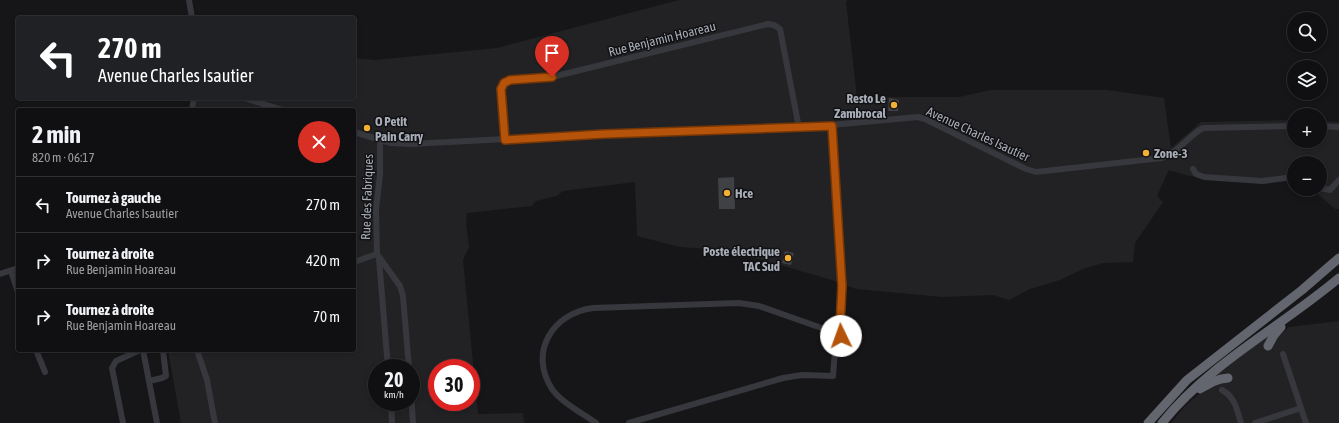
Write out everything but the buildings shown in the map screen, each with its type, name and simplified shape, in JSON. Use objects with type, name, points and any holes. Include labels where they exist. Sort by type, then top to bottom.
[{"type":"highway","points":[[1148,423],[1187,380],[1302,290],[1339,258]]},
{"type":"highway","points":[[1162,423],[1186,397],[1213,372],[1294,314],[1339,278]]},
{"type":"highway","points":[[1268,346],[1274,335],[1294,314]]},
{"type":"highway","points":[[1167,423],[1198,391],[1211,382],[1228,378]]},
{"type":"street","points":[[189,0],[192,16]]},
{"type":"street","name":"Rue Benjamin Hoareau","points":[[505,140],[501,89],[504,83],[510,80],[552,77],[768,24],[774,24],[780,29],[799,128]]},
{"type":"street","points":[[250,100],[276,108]]},
{"type":"street","name":"Avenue Charles Isautier","points":[[356,133],[380,141],[401,144],[604,134],[799,128],[918,117],[925,118],[1026,169],[1036,172],[1162,158],[1176,151],[1203,128],[1287,126]]},
{"type":"street","points":[[629,423],[782,378],[802,375],[833,376],[836,338],[833,336],[836,331],[841,311],[842,281],[832,126]]},
{"type":"street","points":[[1327,126],[1339,126]]},
{"type":"street","name":"Rue des Fabriques","points":[[356,262],[378,257],[376,208],[380,179],[380,141]]},
{"type":"street","points":[[1193,169],[1196,174],[1204,177],[1262,181],[1287,178]]},
{"type":"street","points":[[1327,189],[1330,190],[1339,180]]},
{"type":"street","points":[[378,257],[387,359]]},
{"type":"street","points":[[378,257],[400,286],[403,296],[408,359]]},
{"type":"street","points":[[0,274],[16,269]]},
{"type":"street","points":[[11,270],[16,286]]},
{"type":"street","points":[[596,423],[558,397],[546,379],[543,367],[543,356],[547,338],[559,322],[575,312],[593,308],[740,303],[759,306],[836,331]]},
{"type":"street","points":[[37,352],[45,372]]},
{"type":"street","points":[[123,423],[112,368],[116,361],[136,352]]},
{"type":"street","points":[[143,352],[157,423]]},
{"type":"street","points":[[149,381],[166,376],[163,352]]},
{"type":"street","points":[[198,352],[207,380],[215,423]]},
{"type":"street","points":[[1283,354],[1306,423]]},
{"type":"street","points":[[1222,390],[1229,394],[1233,399],[1241,423]]},
{"type":"street","points":[[1255,423],[1301,408]]},
{"type":"street","points":[[391,411],[392,423]]},
{"type":"street","points":[[412,411],[413,423]]},
{"type":"shaded area","points":[[679,0],[848,0],[846,2],[857,97],[959,97],[991,90],[1107,90],[1164,98],[1171,148],[1201,122],[1287,120],[1287,148],[1327,148],[1327,121],[1339,122],[1339,209],[1335,209],[1320,196],[1327,196],[1327,156],[1287,156],[1287,178],[1267,184],[1189,176],[1169,170],[1157,196],[1163,202],[1135,243],[1133,262],[1103,263],[1083,269],[1060,280],[1030,289],[1009,300],[993,295],[942,297],[856,289],[835,281],[763,260],[709,249],[680,247],[637,236],[635,182],[563,191],[557,196],[536,201],[532,206],[467,213],[466,222],[469,247],[463,260],[473,359],[428,359],[428,411],[478,411],[478,414],[523,413],[524,423],[181,423],[168,352],[356,352],[356,108],[196,108],[197,100],[356,100],[356,58],[375,60],[497,48]]},
{"type":"shaded area","points":[[1339,321],[1339,423],[1171,423],[1185,406],[1199,394],[1214,375],[1267,337],[1275,339],[1289,327]]},
{"type":"place","name":"Resto Le Zambrocal","points":[[894,105]]},
{"type":"place","name":"O Petit Pain Carry","points":[[367,128]]},
{"type":"place","name":"Zone-3","points":[[1146,153]]},
{"type":"place","name":"Hce","points":[[727,193]]},
{"type":"place","name":"Poste électrique TAC Sud","points":[[788,258]]},
{"type":"route","points":[[552,77],[510,80],[504,83],[501,89],[505,140],[604,134],[832,126],[842,286],[841,336]]}]
